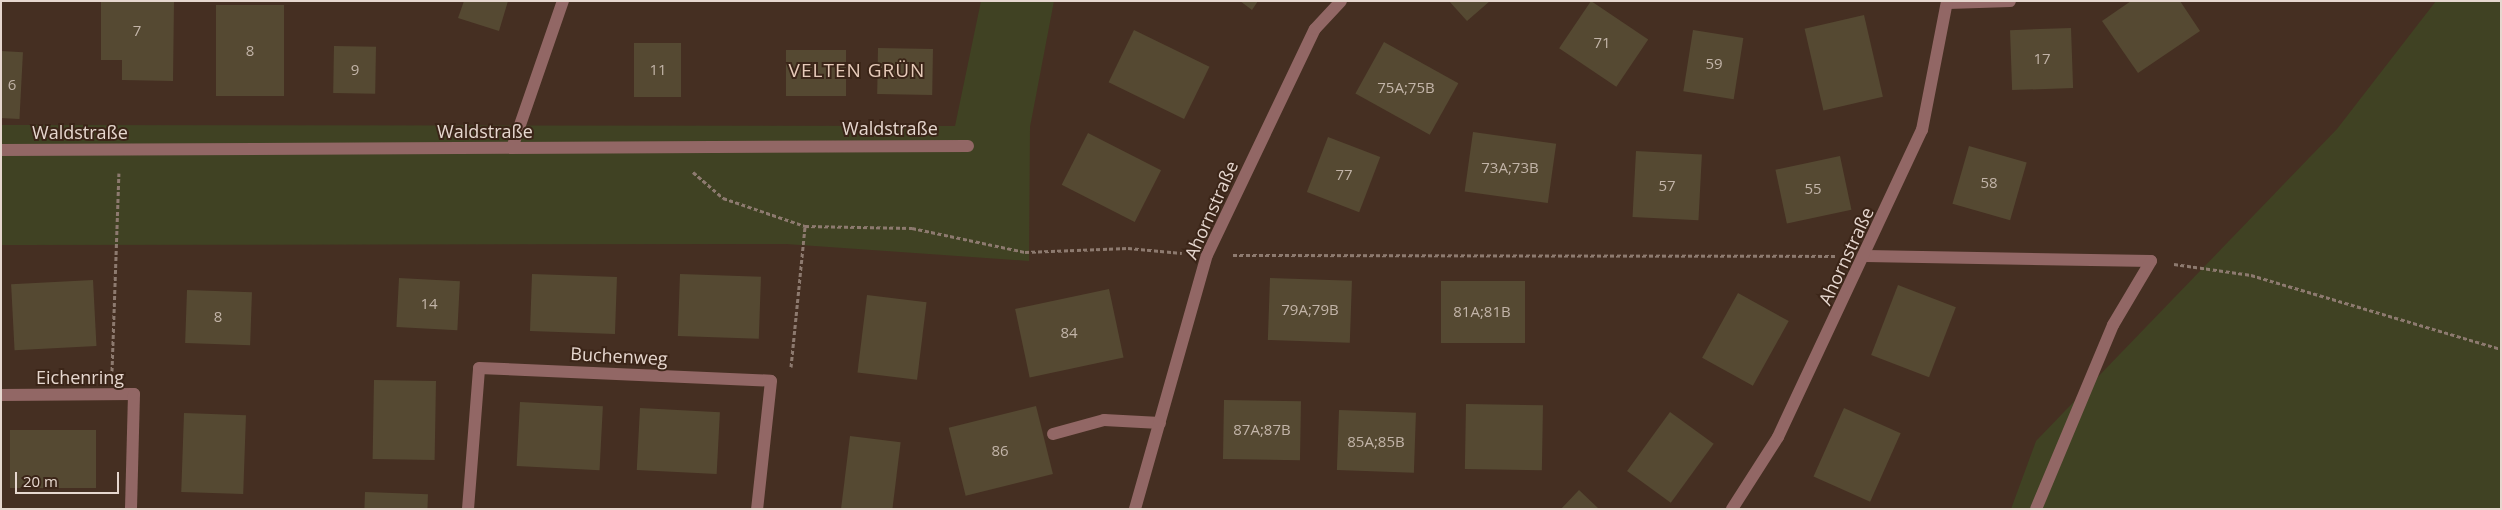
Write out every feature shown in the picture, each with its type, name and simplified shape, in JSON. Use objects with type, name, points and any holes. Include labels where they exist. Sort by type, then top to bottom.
[{"type":"street","points":[[512,148],[563,1]]},
{"type":"street","name":"Ahornstraße","points":[[1136,509],[1207,255],[1315,29],[1341,1]]},
{"type":"street","points":[[1948,2],[2010,1]]},
{"type":"street","name":"Ahornstraße","points":[[1732,509],[1778,437],[1866,256],[1922,130],[1948,2]]},
{"type":"street","name":"Waldstraße","points":[[1,150],[968,146]]},
{"type":"street","points":[[1866,256],[2151,261],[2113,325],[2036,509]]},
{"type":"street","name":"Buchenweg","points":[[468,509],[479,368],[771,381]]},
{"type":"street","points":[[757,509],[771,381]]},
{"type":"street","name":"Eichenring","points":[[1,395],[134,394],[131,509]]},
{"type":"street","points":[[1053,434],[1104,420],[1160,423]]},
{"type":"path","points":[[664,147],[723,198],[805,226],[912,228],[1025,252],[1128,248],[1207,255],[1866,256]]},
{"type":"path","points":[[112,394],[120,150]]},
{"type":"path","points":[[771,381],[790,370],[805,226]]},
{"type":"path","points":[[2151,261],[2251,275],[2501,349]]},
{"type":"green space","points":[[981,1],[1054,1],[1030,127],[1029,261],[786,244],[1,245],[1,125],[955,126]]},
{"type":"green space","points":[[2436,1],[2501,1],[2501,509],[2011,509],[2036,441],[2337,129]]},
{"type":"building","points":[[101,1],[174,1],[173,81],[122,80],[122,60],[101,60]]},
{"type":"building","points":[[464,1],[508,1],[499,31],[458,18]]},
{"type":"building","points":[[1240,1],[1258,1],[1252,10]]},
{"type":"building","points":[[1449,1],[1490,1],[1467,21]]},
{"type":"building","points":[[1591,1],[1648,40],[1616,87],[1559,48]]},
{"type":"building","points":[[2131,1],[2180,1],[2200,31],[2138,73],[2102,21]]},
{"type":"building","points":[[216,5],[284,5],[284,96],[216,96]]},
{"type":"building","points":[[1864,15],[1883,97],[1823,111],[1805,29]]},
{"type":"building","points":[[2071,28],[2073,88],[2012,90],[2010,30]]},
{"type":"building","points":[[1134,30],[1209,67],[1184,119],[1109,82]]},
{"type":"building","points":[[1693,30],[1743,38],[1734,99],[1683,91]]},
{"type":"building","points":[[1384,42],[1458,83],[1430,135],[1355,94]]},
{"type":"building","points":[[634,43],[681,43],[681,97],[634,97]]},
{"type":"building","points":[[334,46],[376,47],[375,94],[333,93]]},
{"type":"building","points":[[878,48],[933,49],[932,95],[877,94]]},
{"type":"building","points":[[786,50],[846,50],[846,96],[786,96]]},
{"type":"building","points":[[1,51],[23,52],[19,119],[1,118]]},
{"type":"building","points":[[1473,132],[1556,144],[1548,203],[1465,191]]},
{"type":"building","points":[[1088,133],[1161,170],[1135,222],[1062,185]]},
{"type":"building","points":[[1328,137],[1380,157],[1359,212],[1307,192]]},
{"type":"building","points":[[1969,146],[2027,163],[2010,220],[1952,204]]},
{"type":"building","points":[[1636,151],[1702,154],[1698,220],[1633,217]]},
{"type":"building","points":[[1840,156],[1851,210],[1787,224],[1775,170]]},
{"type":"building","points":[[532,274],[617,277],[615,334],[530,331]]},
{"type":"building","points":[[680,274],[761,277],[759,339],[678,336]]},
{"type":"building","points":[[399,278],[460,281],[457,330],[396,327]]},
{"type":"building","points":[[1270,278],[1352,281],[1350,343],[1268,340]]},
{"type":"building","points":[[93,280],[96,346],[15,350],[11,284]]},
{"type":"building","points":[[1441,281],[1525,281],[1525,343],[1441,343]]},
{"type":"building","points":[[1898,285],[1956,307],[1929,377],[1871,355]]},
{"type":"building","points":[[1109,289],[1124,357],[1030,377],[1015,309]]},
{"type":"building","points":[[187,290],[252,292],[250,345],[185,343]]},
{"type":"building","points":[[1738,293],[1789,321],[1753,386],[1702,358]]},
{"type":"building","points":[[867,295],[927,302],[917,380],[857,372]]},
{"type":"building","points":[[374,380],[436,381],[435,460],[373,459]]},
{"type":"building","points":[[1224,400],[1301,401],[1300,460],[1223,459]]},
{"type":"building","points":[[520,402],[603,406],[600,470],[517,466]]},
{"type":"building","points":[[1466,404],[1543,405],[1542,470],[1465,469]]},
{"type":"building","points":[[1036,406],[1053,474],[966,496],[949,428]]},
{"type":"building","points":[[640,408],[720,412],[717,474],[637,470]]},
{"type":"building","points":[[1844,408],[1901,433],[1870,502],[1813,477]]},
{"type":"building","points":[[1339,410],[1416,413],[1414,473],[1337,470]]},
{"type":"building","points":[[1670,412],[1714,444],[1671,503],[1627,471]]},
{"type":"building","points":[[184,413],[246,415],[243,494],[181,492]]},
{"type":"building","points":[[10,430],[96,430],[96,488],[10,488]]},
{"type":"building","points":[[850,436],[901,442],[892,509],[841,509]]},
{"type":"building","points":[[1579,490],[1599,509],[1561,509]]},
{"type":"building","points":[[365,492],[428,494],[427,509],[364,509]]},
{"type":"district","name":"VELTEN GRÜN","points":[[857,71]]}]
